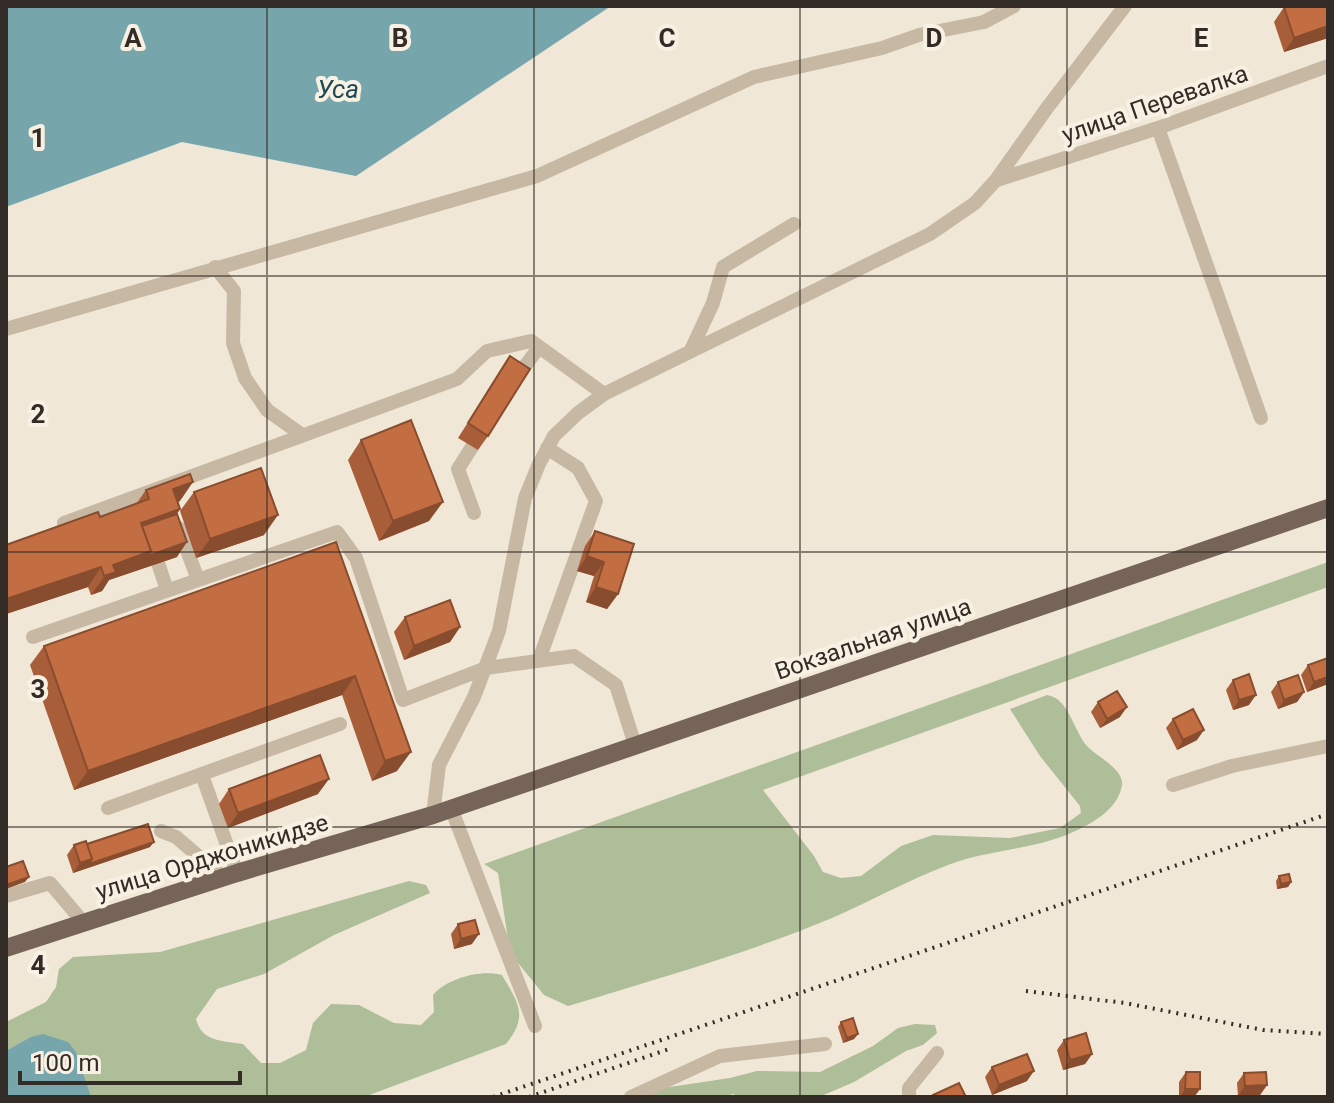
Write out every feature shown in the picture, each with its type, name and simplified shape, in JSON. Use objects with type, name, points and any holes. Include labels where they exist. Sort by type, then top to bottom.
[{"type":"main road","name":"Вокзальная улица","points":[[433,815],[1328,508]]},
{"type":"main road","name":"улица Орджоникидзе","points":[[6,948],[433,815]]},
{"type":"street","points":[[6,329],[537,176],[754,77],[882,48],[919,35],[984,22],[1014,6]]},
{"type":"street","points":[[433,815],[439,765],[457,734],[499,631],[525,498],[554,436],[604,394],[930,234],[975,203],[996,180],[1124,6]]},
{"type":"street","name":"улица Перевалка","points":[[996,180],[1158,128],[1328,66]]},
{"type":"street","points":[[1158,128],[1261,418]]},
{"type":"street","points":[[691,350],[713,303],[723,267],[794,224]]},
{"type":"street","points":[[215,267],[234,291],[233,343],[245,378],[267,410],[302,435]]},
{"type":"street","points":[[64,523],[457,379],[487,351],[531,341],[604,394]]},
{"type":"street","points":[[515,380],[539,347]]},
{"type":"street","points":[[472,447],[458,469],[474,513]]},
{"type":"street","points":[[539,660],[596,501],[578,468],[547,448]]},
{"type":"street","points":[[176,519],[198,580]]},
{"type":"street","points":[[33,637],[337,532],[356,558],[403,700],[486,668],[574,656],[616,685],[635,745]]},
{"type":"street","points":[[158,563],[167,590]]},
{"type":"street","points":[[108,808],[340,724]]},
{"type":"street","points":[[1173,785],[1232,766],[1328,746]]},
{"type":"street","points":[[202,775],[230,876]]},
{"type":"street","points":[[451,808],[535,1026]]},
{"type":"street","points":[[161,831],[176,837],[230,876]]},
{"type":"street","points":[[6,896],[50,883],[83,922]]},
{"type":"street","points":[[631,1097],[720,1056],[825,1044]]},
{"type":"street","points":[[909,1097],[909,1088],[937,1053]]},
{"type":"green space","points":[[1328,562],[1328,587],[763,790],[823,872],[841,878],[861,876],[901,846],[933,835],[1010,838],[1060,828],[1081,813],[1080,806],[1040,756],[1010,709],[1047,695],[1061,702],[1082,740],[1114,768],[1121,779],[1122,785],[1115,802],[1095,820],[1079,829],[1056,839],[948,865],[800,931],[568,1006],[544,995],[510,953],[498,873],[484,864]]},
{"type":"green space","points":[[409,881],[426,885],[430,893],[334,935],[264,974],[217,989],[196,1019],[199,1027],[214,1039],[243,1044],[261,1063],[280,1063],[306,1050],[313,1023],[331,1004],[359,1005],[394,1023],[421,1025],[434,1012],[433,995],[439,989],[465,976],[494,973],[502,975],[519,1010],[517,1025],[506,1044],[364,1097],[6,1097],[6,1022],[46,1002],[56,987],[59,969],[73,957],[160,952]]},
{"type":"green space","points":[[915,1024],[935,1025],[937,1033],[923,1045],[819,1097],[740,1097],[733,1094],[722,1097],[641,1097],[663,1088],[757,1071],[820,1072],[873,1046],[898,1028]]},
{"type":"water","name":"Уса","points":[[6,6],[611,6],[356,176],[182,142],[6,207]]},
{"type":"water","points":[[43,1034],[68,1042],[76,1052],[91,1097],[6,1097],[6,1051]]},
{"type":"building","points":[[1328,6],[1328,26],[1294,38],[1284,7]]},
{"type":"building","points":[[510,356],[530,369],[488,436],[468,423]]},
{"type":"building","points":[[411,420],[443,502],[393,521],[361,440]]},
{"type":"building","points":[[261,468],[278,515],[210,539],[194,492]]},
{"type":"building","points":[[190,474],[193,482],[173,489],[180,509],[141,523],[151,551],[113,565],[116,572],[104,576],[101,567],[6,599],[6,545],[98,512],[100,517],[149,499],[146,490]]},
{"type":"building","points":[[177,514],[187,542],[148,556],[151,551],[142,526]]},
{"type":"building","points":[[595,531],[634,544],[618,594],[596,587],[604,562],[587,556]]},
{"type":"building","points":[[336,542],[411,752],[385,761],[355,676],[88,771],[44,646]]},
{"type":"building","points":[[450,600],[460,627],[414,646],[405,617]]},
{"type":"building","points":[[1328,658],[1328,677],[1314,682],[1308,665]]},
{"type":"building","points":[[1249,674],[1256,695],[1239,700],[1233,680]]},
{"type":"building","points":[[1298,675],[1304,692],[1284,700],[1278,682]]},
{"type":"building","points":[[1117,691],[1127,707],[1107,719],[1098,702]]},
{"type":"building","points":[[1193,709],[1204,730],[1183,740],[1173,719]]},
{"type":"building","points":[[320,755],[329,779],[238,813],[229,789]]},
{"type":"building","points":[[148,824],[154,842],[89,864],[92,859],[87,844]]},
{"type":"building","points":[[86,841],[92,859],[80,863],[74,845]]},
{"type":"building","points":[[23,861],[29,877],[6,885],[6,867]]},
{"type":"building","points":[[1289,874],[1291,882],[1281,884],[1279,876]]},
{"type":"building","points":[[475,920],[479,934],[461,939],[458,924]]},
{"type":"building","points":[[853,1018],[858,1034],[847,1038],[841,1022]]},
{"type":"building","points":[[1086,1033],[1092,1054],[1070,1060],[1064,1040]]},
{"type":"building","points":[[1027,1054],[1034,1071],[999,1085],[992,1067]]},
{"type":"building","points":[[1186,1072],[1200,1072],[1200,1089],[1185,1089]]},
{"type":"building","points":[[1266,1072],[1267,1085],[1245,1086],[1244,1073]]},
{"type":"building","points":[[959,1083],[966,1097],[934,1097],[933,1095]]},
{"type":"railway","points":[[493,1097],[1328,814]]},
{"type":"railway","points":[[1026,991],[1125,1003],[1263,1030],[1328,1034]]},
{"type":"railway","points":[[529,1097],[672,1048]]}]
